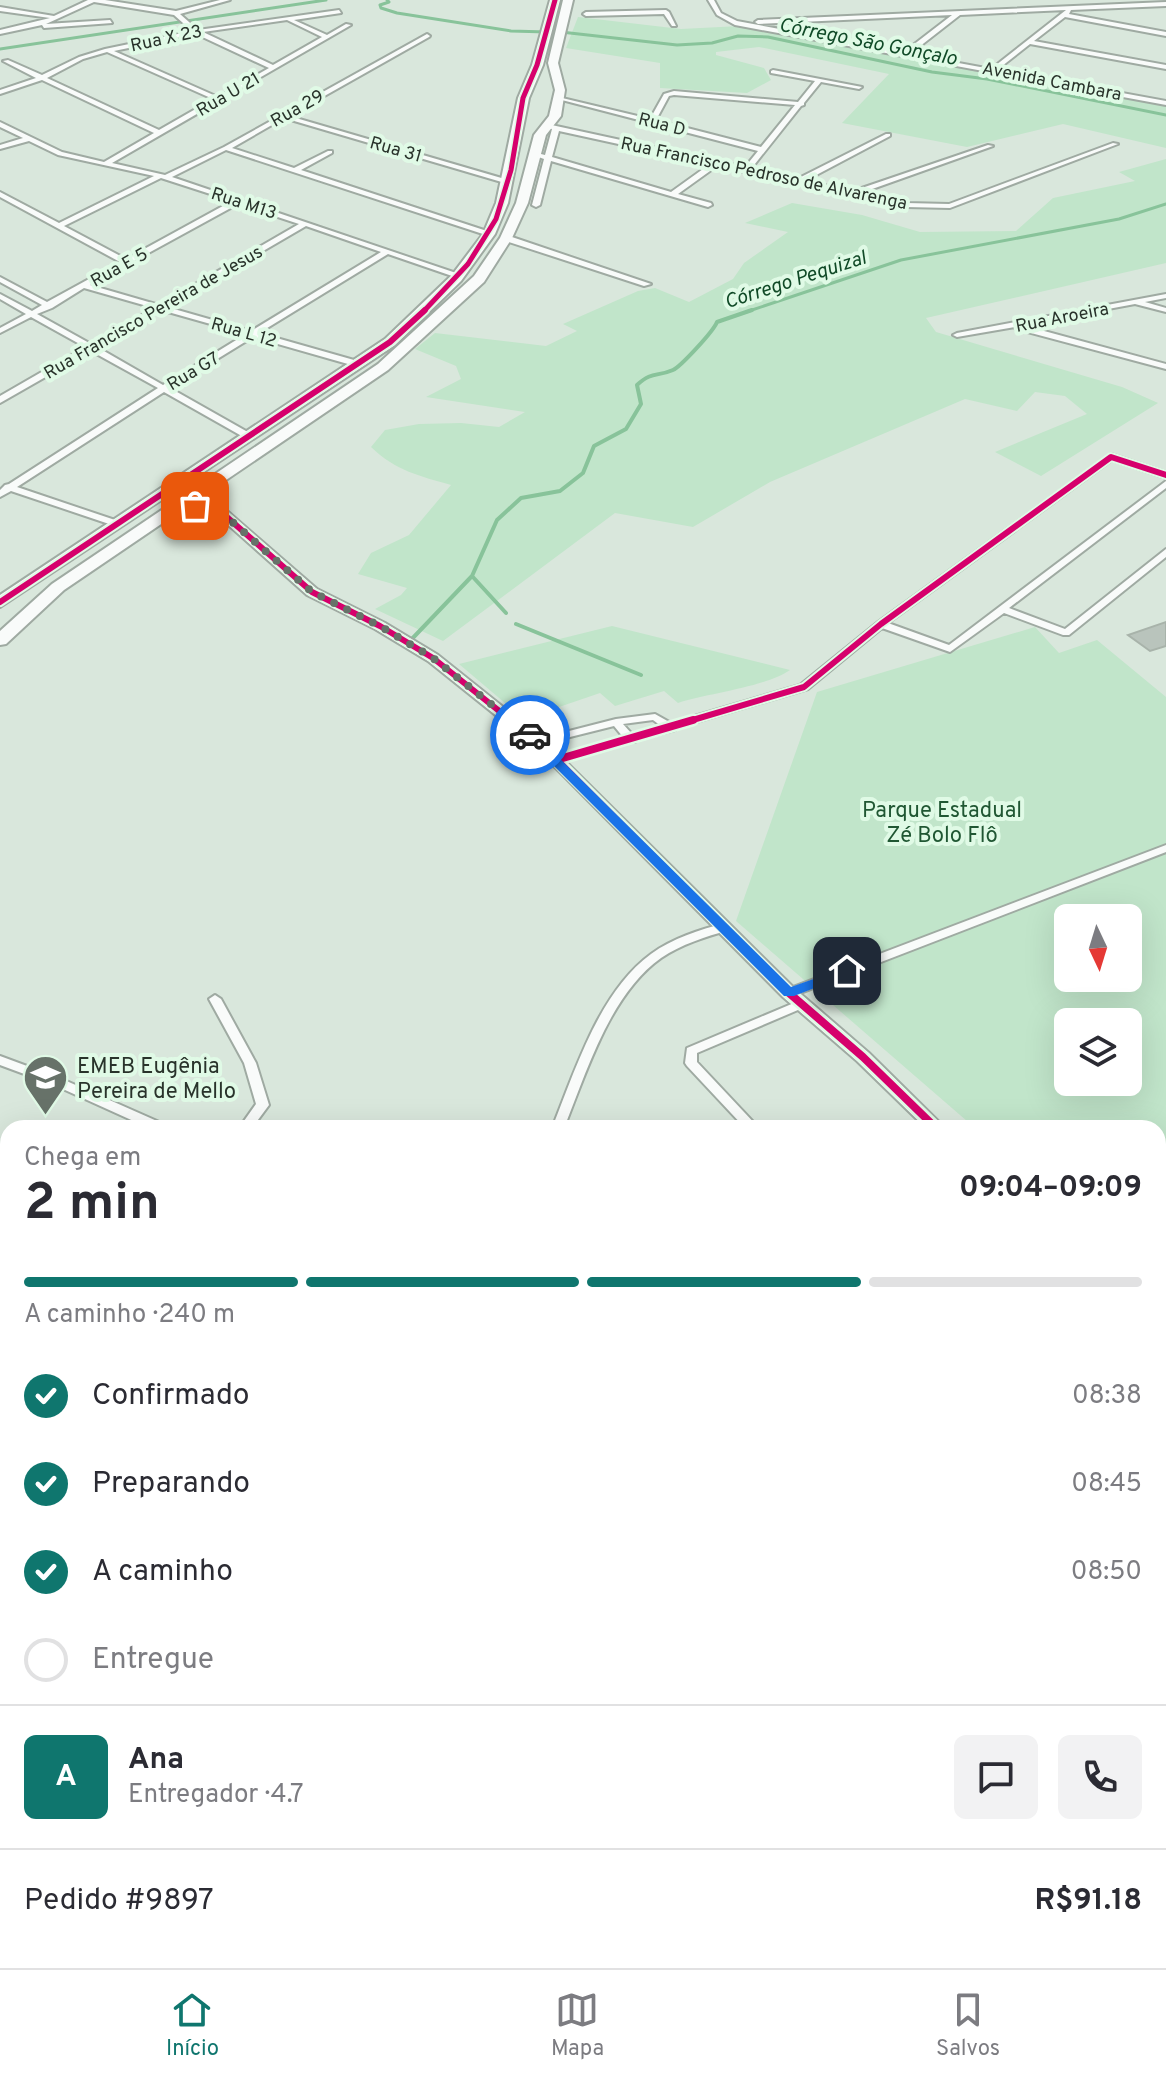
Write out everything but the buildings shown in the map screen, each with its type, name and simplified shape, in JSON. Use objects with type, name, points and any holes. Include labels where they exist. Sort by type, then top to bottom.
[{"type":"main road","points":[[0,602],[358,364],[426,310],[458,275],[489,233],[508,181],[519,140],[524,97],[539,61],[555,0]]},
{"type":"main road","points":[[0,640],[58,587],[383,367],[479,279],[506,238],[522,203],[533,154],[551,127],[553,63],[568,0]]},
{"type":"main road","points":[[524,97],[544,87],[552,103]]},
{"type":"main road","points":[[524,97],[552,103]]},
{"type":"street","points":[[0,32],[57,18],[93,0],[176,13],[227,0]]},
{"type":"street","points":[[135,7],[147,0]]},
{"type":"street","points":[[634,0],[639,12]]},
{"type":"street","points":[[711,0],[719,14],[735,23],[1166,4]]},
{"type":"street","points":[[1018,0],[1027,10]]},
{"type":"street","points":[[993,70],[1074,8]]},
{"type":"street","points":[[0,9],[57,18]]},
{"type":"street","name":"Rua X 23","points":[[0,92],[42,78],[81,58],[190,26],[339,12]]},
{"type":"street","points":[[586,14],[667,12],[674,25]]},
{"type":"street","points":[[176,13],[190,26],[274,68]]},
{"type":"street","points":[[906,54],[959,13]]},
{"type":"street","points":[[1063,15],[1166,34]]},
{"type":"street","points":[[287,19],[327,37]]},
{"type":"street","points":[[37,24],[56,26],[110,22]]},
{"type":"street","name":"Avenida Cambara","points":[[735,23],[1166,103]]},
{"type":"street","name":"Rua U 21","points":[[107,163],[348,25]]},
{"type":"street","name":"Rua 29","points":[[58,226],[226,148],[427,36]]},
{"type":"street","points":[[1029,42],[1166,67]]},
{"type":"street","points":[[107,50],[218,99]]},
{"type":"street","points":[[6,61],[160,133]]},
{"type":"street","points":[[773,72],[859,87]]},
{"type":"street","points":[[747,169],[819,80]]},
{"type":"street","points":[[652,121],[666,95],[802,104]]},
{"type":"street","name":"Rua D","points":[[552,103],[652,121],[763,150]]},
{"type":"street","name":"Rua 31","points":[[283,116],[508,181]]},
{"type":"street","name":"Rua M13","points":[[0,124],[60,154],[163,177],[458,275]]},
{"type":"street","points":[[536,205],[549,159],[551,127]]},
{"type":"street","name":"Rua Francisco Pedroso de Alvarenga","points":[[551,127],[906,205],[950,206],[1115,144]]},
{"type":"street","points":[[799,181],[888,135]]},
{"type":"street","points":[[0,147],[29,139]]},
{"type":"street","points":[[854,193],[990,146]]},
{"type":"street","points":[[226,148],[489,233]]},
{"type":"street","points":[[293,171],[330,152]]},
{"type":"street","points":[[533,154],[708,205]]},
{"type":"street","points":[[672,195],[716,163]]},
{"type":"street","points":[[0,194],[127,263]]},
{"type":"street","name":"Rua E 5","points":[[0,331],[238,201]]},
{"type":"street","points":[[0,208],[18,203]]},
{"type":"street","name":"Rua Francisco Pereira de Jesus","points":[[0,400],[305,224]]},
{"type":"street","points":[[506,238],[647,284]]},
{"type":"street","name":"Rua G7","points":[[0,494],[5,486],[387,251]]},
{"type":"street","points":[[0,279],[49,306]]},
{"type":"street","name":"Rua L 12","points":[[85,286],[358,364]]},
{"type":"street","points":[[0,296],[250,437]]},
{"type":"street","name":"Rua Aroeira","points":[[957,335],[1166,296]]},
{"type":"street","points":[[1133,302],[1166,310]]},
{"type":"street","points":[[0,312],[16,306]]},
{"type":"street","points":[[1016,326],[1166,367]]},
{"type":"street","points":[[556,760],[804,687],[881,624],[1111,457],[1166,475]]},
{"type":"street","points":[[210,483],[220,511],[312,592],[380,626],[433,658],[538,742],[795,998],[863,1057],[928,1120]]},
{"type":"street","points":[[881,624],[950,649],[1166,484]]},
{"type":"street","points":[[5,486],[118,524]]},
{"type":"street","points":[[173,508],[195,506],[220,511]]},
{"type":"street","points":[[1005,610],[1066,633],[1166,552]]},
{"type":"street","points":[[538,742],[616,722],[655,717],[661,718],[671,728]]},
{"type":"street","points":[[616,722],[631,740]]},
{"type":"street","points":[[745,1120],[691,1063],[691,1051],[795,998],[1166,848]]},
{"type":"street","points":[[561,1120],[601,1022],[634,976],[675,944],[725,927]]},
{"type":"street","points":[[215,999],[250,1063],[263,1105],[251,1120]]},
{"type":"street","points":[[0,1060],[143,1120]]},
{"type":"green space","points":[[578,17],[681,29],[740,26],[1166,106],[1166,148],[1063,124],[967,147],[842,123],[889,74],[759,47],[716,52],[716,55],[764,68],[771,80],[747,93],[660,88],[660,63],[566,48]]},
{"type":"green space","points":[[1166,159],[1166,263],[926,318],[936,332],[1122,387],[1158,403],[1041,476],[995,452],[1087,414],[1065,396],[1035,392],[1017,411],[965,399],[770,482],[693,527],[615,513],[443,641],[375,609],[401,595],[407,588],[358,574],[371,553],[409,535],[451,485],[399,467],[371,447],[385,430],[419,424],[461,423],[499,427],[525,412],[426,397],[461,379],[456,366],[415,349],[435,333],[546,346],[577,331],[563,324],[638,291],[655,288],[689,302],[733,279],[744,263],[788,232],[745,223],[792,203],[862,215],[920,232],[1016,231],[1053,198],[1135,181],[1119,172]]},
{"type":"green space","points":[[612,626],[790,670],[752,685],[678,703],[664,691],[615,706],[600,693],[524,719],[459,664]]},
{"type":"green space","name":"Parque Estadual Zé Bolo Flô","points":[[1035,627],[1059,653],[1097,640],[1166,697],[1166,1120],[966,1120],[736,921],[817,692]]},
{"type":"waterway","name":"Córrego São Gonçalo","points":[[0,49],[326,0]]},
{"type":"waterway","name":"Córrego São Gonçalo","points":[[387,0],[389,2],[380,5],[381,8],[397,13],[511,31],[547,32]]},
{"type":"waterway","name":"Córrego São Gonçalo","points":[[561,32],[677,45],[712,43],[738,36],[768,37],[932,72],[987,79],[1166,115]]},
{"type":"waterway","name":"Córrego Pequizal","points":[[746,312],[901,260],[1119,219],[1166,204]]},
{"type":"waterway","name":"Córrego Pequizal","points":[[472,576],[497,520],[521,498],[560,491],[583,473],[594,446],[626,429],[641,404],[637,385],[677,367],[717,322],[752,310]]},
{"type":"waterway","name":"Córrego Pequizal","points":[[409,642],[472,576]]},
{"type":"waterway","name":"Córrego Pequizal","points":[[472,576],[506,613]]},
{"type":"waterway","name":"Córrego Pequizal","points":[[516,624],[641,675]]},
{"type":"cycle path","points":[[0,602],[390,342],[457,278],[489,234],[502,203],[523,98],[537,65],[555,0]]},
{"type":"cycle path","points":[[556,760],[804,687],[881,624],[1111,457],[1166,475]]},
{"type":"cycle path","points":[[210,483],[220,511],[312,592],[380,626],[433,658],[538,742],[789,993],[863,1057],[928,1120]]},
{"type":"way so far","points":[[195,506],[220,511],[312,592],[380,626],[433,658],[530,735]]},
{"type":"place","name":"EMEB Eugênia Pereira de Mello","points":[[46,1117]]},
{"type":"route","points":[[530,735],[789,993],[847,971]]}]
